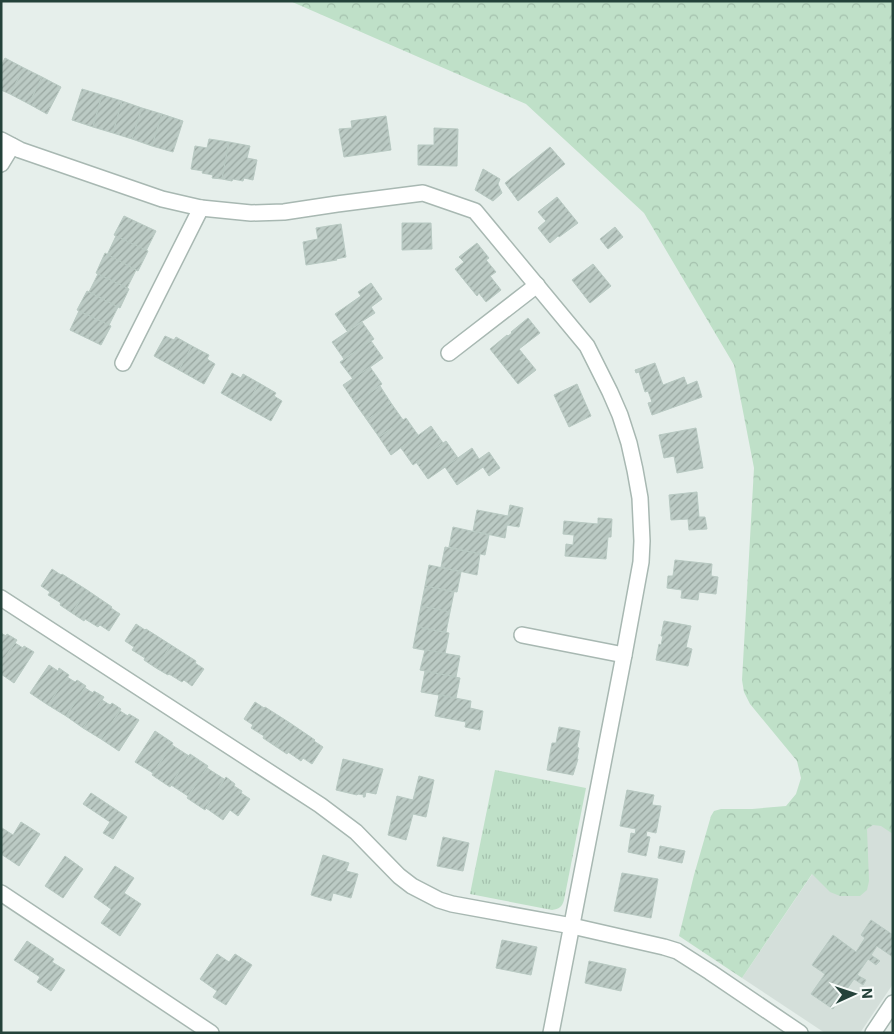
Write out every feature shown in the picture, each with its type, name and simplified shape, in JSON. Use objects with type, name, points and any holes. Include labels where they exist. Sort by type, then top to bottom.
[{"type":"street","points":[[1,164],[7,143],[20,150],[162,199],[201,208],[251,214],[284,212],[423,193],[474,210],[587,346],[620,415],[629,442],[640,498],[641,562],[551,1033]]},
{"type":"street","points":[[123,363],[201,208]]},
{"type":"street","points":[[449,353],[537,285]]},
{"type":"street","points":[[1,598],[320,805],[356,832],[399,876],[419,890],[438,900],[452,904],[572,926],[677,951],[800,1033]]},
{"type":"street","points":[[522,636],[624,654]]},
{"type":"street","points":[[1,893],[211,1033]]},
{"type":"street","points":[[873,1033],[893,1003]]},
{"type":"shaded area","points":[[869,790],[893,807],[893,984],[860,1033],[825,1033],[742,978]]},
{"type":"green space","points":[[290,1],[893,1],[893,834],[881,826],[873,825],[867,829],[869,881],[867,890],[860,896],[840,896],[830,892],[812,874],[742,978],[679,936],[694,875],[714,811],[721,809],[786,806],[796,794],[801,778],[797,761],[750,704],[744,692],[742,680],[754,468],[734,365],[644,213],[526,104]]},
{"type":"green space","points":[[495,770],[586,788],[564,900],[558,908],[552,910],[470,894]]},
{"type":"building","points":[[5,58],[24,68],[10,94],[1,90],[1,66]]},
{"type":"building","points":[[24,68],[42,77],[29,104],[10,94]]},
{"type":"building","points":[[42,77],[61,87],[47,114],[29,104]]},
{"type":"building","points":[[82,89],[102,95],[93,127],[72,120]]},
{"type":"building","points":[[102,95],[122,101],[113,133],[93,127]]},
{"type":"building","points":[[122,101],[142,108],[132,139],[113,133]]},
{"type":"building","points":[[142,108],[162,114],[152,146],[132,139]]},
{"type":"building","points":[[162,114],[183,121],[173,152],[152,146]]},
{"type":"building","points":[[386,116],[391,150],[344,157],[339,129],[352,128],[351,121]]},
{"type":"building","points":[[434,128],[458,129],[457,166],[418,165],[418,145],[434,145]]},
{"type":"building","points":[[209,139],[229,142],[222,179],[212,178],[213,175],[191,169],[195,146],[207,148]]},
{"type":"building","points":[[229,142],[250,146],[247,158],[257,160],[253,180],[244,178],[243,181],[222,179]]},
{"type":"building","points":[[550,147],[565,164],[518,201],[505,183]]},
{"type":"building","points":[[483,169],[500,179],[498,184],[502,193],[493,201],[475,190]]},
{"type":"building","points":[[557,197],[578,223],[550,243],[538,228],[546,221],[538,212]]},
{"type":"building","points":[[124,216],[156,231],[146,251],[114,235]]},
{"type":"building","points":[[402,223],[431,223],[432,249],[402,250]]},
{"type":"building","points":[[341,224],[346,257],[306,265],[303,242],[318,239],[316,228]]},
{"type":"building","points":[[615,227],[623,237],[608,249],[600,239]]},
{"type":"building","points":[[116,236],[148,251],[138,271],[107,255]]},
{"type":"building","points":[[477,243],[489,258],[486,260],[496,272],[490,276],[501,290],[486,302],[479,293],[477,296],[455,269],[464,262],[459,257]]},
{"type":"building","points":[[105,253],[136,270],[127,288],[96,273]]},
{"type":"building","points":[[593,264],[611,286],[590,303],[572,280]]},
{"type":"building","points":[[98,274],[129,289],[120,308],[89,292]]},
{"type":"building","points":[[371,283],[382,299],[371,307],[375,313],[347,331],[335,314],[361,296],[358,292]]},
{"type":"building","points":[[87,291],[118,307],[109,325],[77,310]]},
{"type":"building","points":[[79,311],[111,326],[101,345],[70,330]]},
{"type":"building","points":[[528,318],[540,333],[519,349],[536,370],[518,384],[490,349],[512,333]]},
{"type":"building","points":[[362,322],[374,339],[344,359],[332,342]]},
{"type":"building","points":[[165,336],[174,340],[176,337],[192,346],[179,370],[154,356]]},
{"type":"building","points":[[371,341],[383,358],[353,379],[340,362]]},
{"type":"building","points":[[192,346],[209,355],[207,359],[215,364],[204,384],[179,370]]},
{"type":"building","points":[[655,363],[663,385],[684,377],[687,385],[697,381],[702,397],[652,415],[648,403],[652,402],[648,391],[645,392],[639,372],[636,373],[635,370]]},
{"type":"building","points":[[370,367],[382,384],[355,403],[343,385]]},
{"type":"building","points":[[232,373],[241,378],[243,374],[259,383],[246,407],[221,393]]},
{"type":"building","points":[[259,383],[276,393],[274,396],[282,401],[271,421],[246,407]]},
{"type":"building","points":[[577,384],[591,416],[569,427],[554,395]]},
{"type":"building","points":[[380,386],[391,403],[367,420],[355,403]]},
{"type":"building","points":[[391,403],[403,420],[379,437],[367,420]]},
{"type":"building","points":[[406,418],[418,435],[391,455],[379,437]]},
{"type":"building","points":[[431,426],[443,443],[413,465],[401,448]]},
{"type":"building","points":[[696,428],[703,468],[677,473],[674,456],[664,458],[659,435]]},
{"type":"building","points":[[446,441],[458,458],[428,479],[416,462]]},
{"type":"building","points":[[472,448],[479,459],[489,452],[500,468],[489,476],[483,467],[457,485],[445,467]]},
{"type":"building","points":[[697,492],[699,517],[705,517],[707,529],[689,530],[688,519],[671,520],[669,495]]},
{"type":"building","points":[[510,505],[523,508],[519,527],[507,525],[505,538],[473,531],[477,510],[508,516]]},
{"type":"building","points":[[598,518],[612,519],[611,537],[608,537],[606,559],[565,556],[566,544],[573,545],[574,535],[563,534],[564,521],[598,524]]},
{"type":"building","points":[[453,527],[489,535],[485,555],[449,547]]},
{"type":"building","points":[[445,547],[480,554],[477,575],[441,567]]},
{"type":"building","points":[[675,560],[712,564],[711,576],[718,577],[716,594],[699,592],[698,600],[681,598],[682,590],[667,588],[668,576],[673,576]]},
{"type":"building","points":[[429,565],[461,572],[457,592],[425,586]]},
{"type":"building","points":[[52,569],[87,590],[72,613],[48,595],[50,592],[41,586]]},
{"type":"building","points":[[425,586],[454,592],[450,612],[421,606]]},
{"type":"building","points":[[87,590],[120,614],[109,631],[85,619],[84,621],[72,613]]},
{"type":"building","points":[[421,606],[450,612],[446,632],[417,627]]},
{"type":"building","points":[[664,621],[691,626],[686,647],[692,649],[688,666],[656,660],[659,644],[661,645],[663,636],[661,636]]},
{"type":"building","points":[[136,624],[171,645],[156,668],[132,650],[134,647],[125,641]]},
{"type":"building","points":[[417,627],[449,633],[445,654],[413,648]]},
{"type":"building","points":[[1,633],[17,640],[1,663]]},
{"type":"building","points":[[15,643],[34,652],[14,683],[1,674],[1,663]]},
{"type":"building","points":[[171,645],[196,661],[195,663],[204,669],[192,686],[184,680],[182,682],[156,668]]},
{"type":"building","points":[[425,650],[460,656],[456,677],[420,670]]},
{"type":"building","points":[[49,665],[58,671],[59,668],[69,675],[48,705],[30,693]]},
{"type":"building","points":[[425,671],[460,678],[456,698],[421,692]]},
{"type":"building","points":[[67,677],[75,682],[77,680],[86,686],[66,716],[48,705]]},
{"type":"building","points":[[85,688],[104,697],[83,728],[66,716]]},
{"type":"building","points":[[439,695],[471,701],[470,708],[483,711],[480,730],[465,727],[466,722],[435,716]]},
{"type":"building","points":[[102,700],[110,705],[112,703],[121,709],[101,739],[83,728]]},
{"type":"building","points":[[255,702],[290,723],[275,746],[251,728],[253,725],[244,719]]},
{"type":"building","points":[[120,711],[139,720],[119,751],[101,739]]},
{"type":"building","points":[[290,723],[323,747],[312,764],[303,758],[301,761],[275,746]]},
{"type":"building","points":[[559,727],[580,731],[577,747],[579,748],[578,759],[573,775],[547,770],[552,743],[556,743]]},
{"type":"building","points":[[155,731],[173,743],[153,773],[135,762]]},
{"type":"building","points":[[172,745],[189,756],[170,787],[152,775]]},
{"type":"building","points":[[190,754],[208,766],[188,796],[171,785]]},
{"type":"building","points":[[343,759],[383,769],[376,794],[366,792],[365,797],[363,797],[364,795],[336,790]]},
{"type":"building","points":[[207,768],[224,779],[205,810],[187,798]]},
{"type":"building","points":[[419,776],[434,780],[426,817],[413,814],[406,840],[388,835],[397,796],[413,800]]},
{"type":"building","points":[[226,777],[235,784],[234,786],[242,791],[241,793],[250,799],[238,816],[230,810],[223,820],[206,808]]},
{"type":"building","points":[[627,790],[654,795],[652,805],[661,806],[656,833],[647,831],[646,836],[650,837],[646,856],[628,852],[631,833],[635,834],[636,829],[620,826]]},
{"type":"building","points":[[91,793],[127,817],[113,839],[103,833],[110,822],[83,804]]},
{"type":"building","points":[[21,822],[40,834],[19,866],[1,854],[1,829],[13,835]]},
{"type":"building","points":[[443,837],[469,843],[463,871],[437,866]]},
{"type":"building","points":[[660,846],[685,851],[682,863],[658,858]]},
{"type":"building","points":[[323,855],[349,863],[346,871],[358,874],[351,898],[333,893],[331,901],[311,895]]},
{"type":"building","points":[[65,856],[83,869],[63,898],[45,886]]},
{"type":"building","points":[[115,866],[134,878],[124,893],[141,904],[120,936],[101,923],[111,909],[94,897]]},
{"type":"building","points":[[622,873],[658,879],[651,918],[614,911]]},
{"type":"building","points":[[871,920],[893,935],[893,957],[877,946],[871,955],[880,961],[876,965],[868,959],[857,975],[866,980],[863,985],[854,979],[833,1009],[811,994],[825,974],[812,965],[833,935],[856,952],[865,938],[861,935]]},
{"type":"building","points":[[502,940],[537,947],[531,975],[496,968]]},
{"type":"building","points":[[27,941],[54,959],[52,962],[65,970],[51,991],[37,982],[40,977],[14,960]]},
{"type":"building","points":[[217,954],[229,962],[235,954],[252,965],[226,1005],[213,997],[217,991],[200,979]]},
{"type":"building","points":[[589,961],[626,969],[621,991],[585,983]]}]
